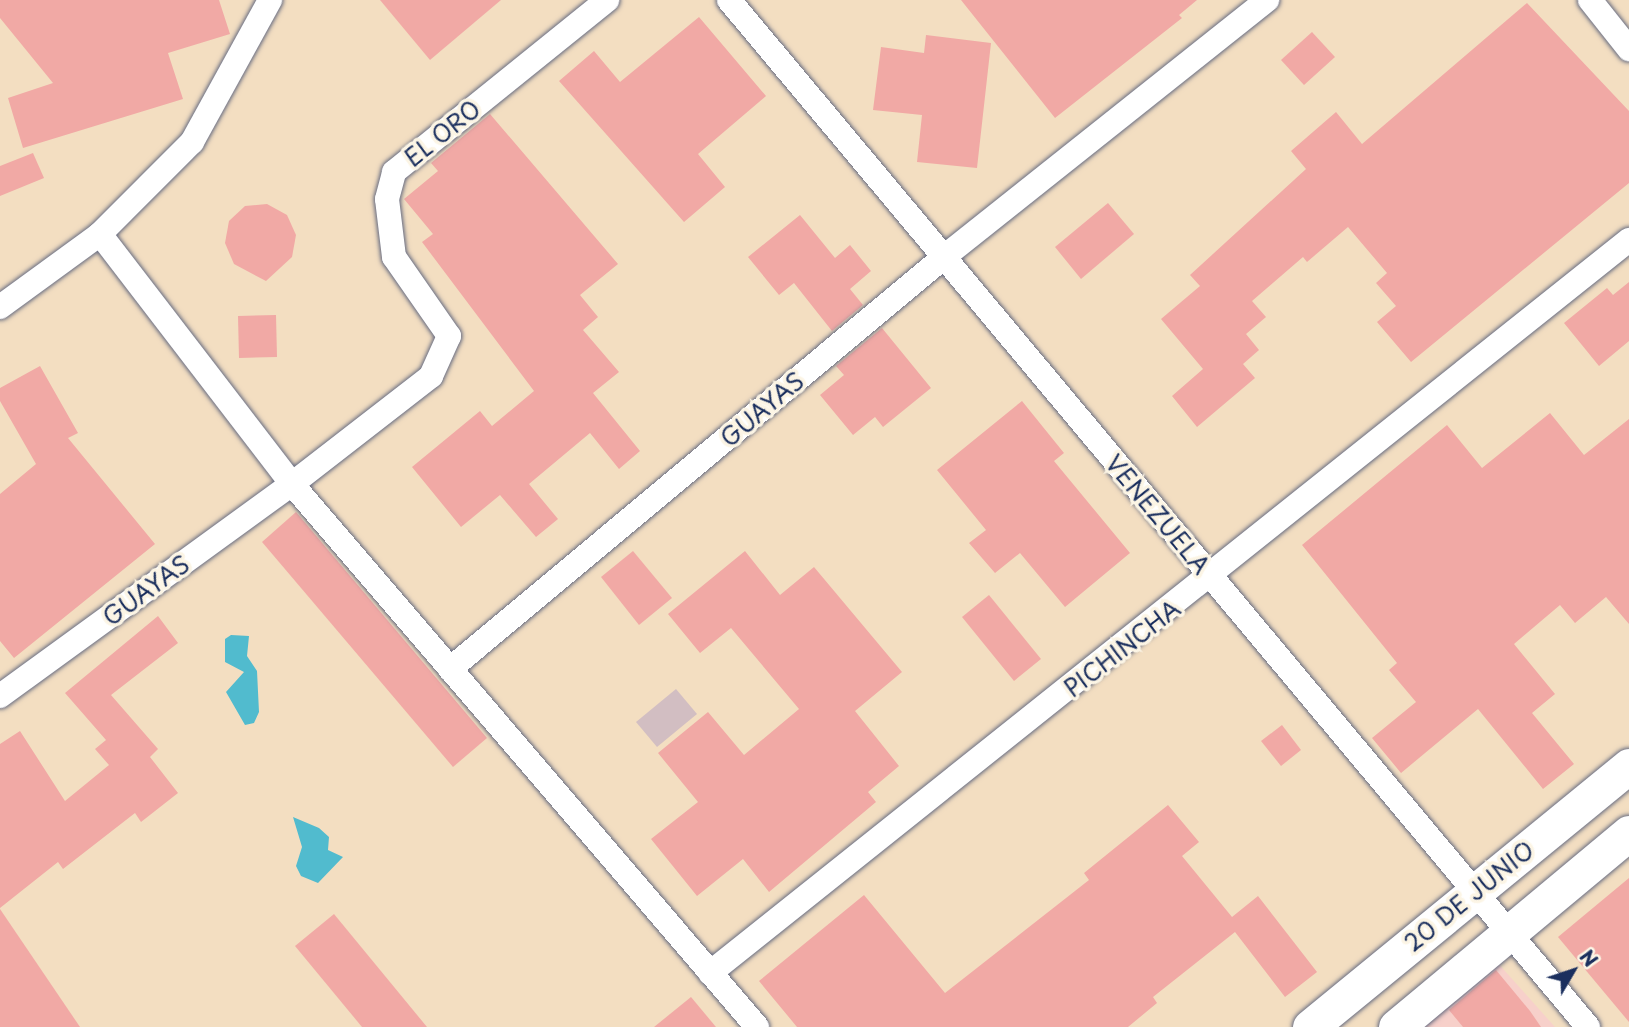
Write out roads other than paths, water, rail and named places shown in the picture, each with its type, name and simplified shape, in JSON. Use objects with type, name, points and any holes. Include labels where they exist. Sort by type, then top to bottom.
[{"type":"street","points":[[0,307],[100,234],[192,142],[270,0]]},
{"type":"street","name":"EL ORO","points":[[292,484],[431,376],[449,336],[394,257],[387,199],[394,172],[607,0]]},
{"type":"street","name":"VENEZUELA","points":[[729,0],[1588,1027]]},
{"type":"street","name":"GUAYAS","points":[[450,669],[944,257],[1267,0]]},
{"type":"street","points":[[1590,0],[1629,50]]},
{"type":"street","points":[[100,234],[292,484],[757,1027]]},
{"type":"street","name":"PICHINCHA","points":[[710,973],[1211,578],[1629,240]]},
{"type":"street","name":"GUAYAS","points":[[0,696],[292,484]]},
{"type":"street","name":"20 DE JUNIO","points":[[1310,1027],[1629,766]]},
{"type":"street","points":[[1396,1027],[1629,833]]},
{"type":"water","points":[[231,635],[249,636],[247,656],[257,671],[259,712],[254,723],[245,725],[226,692],[244,672],[225,662],[225,639]]},
{"type":"water","points":[[293,817],[319,828],[329,837],[328,850],[343,857],[318,883],[301,876],[296,866],[302,847]]}]
